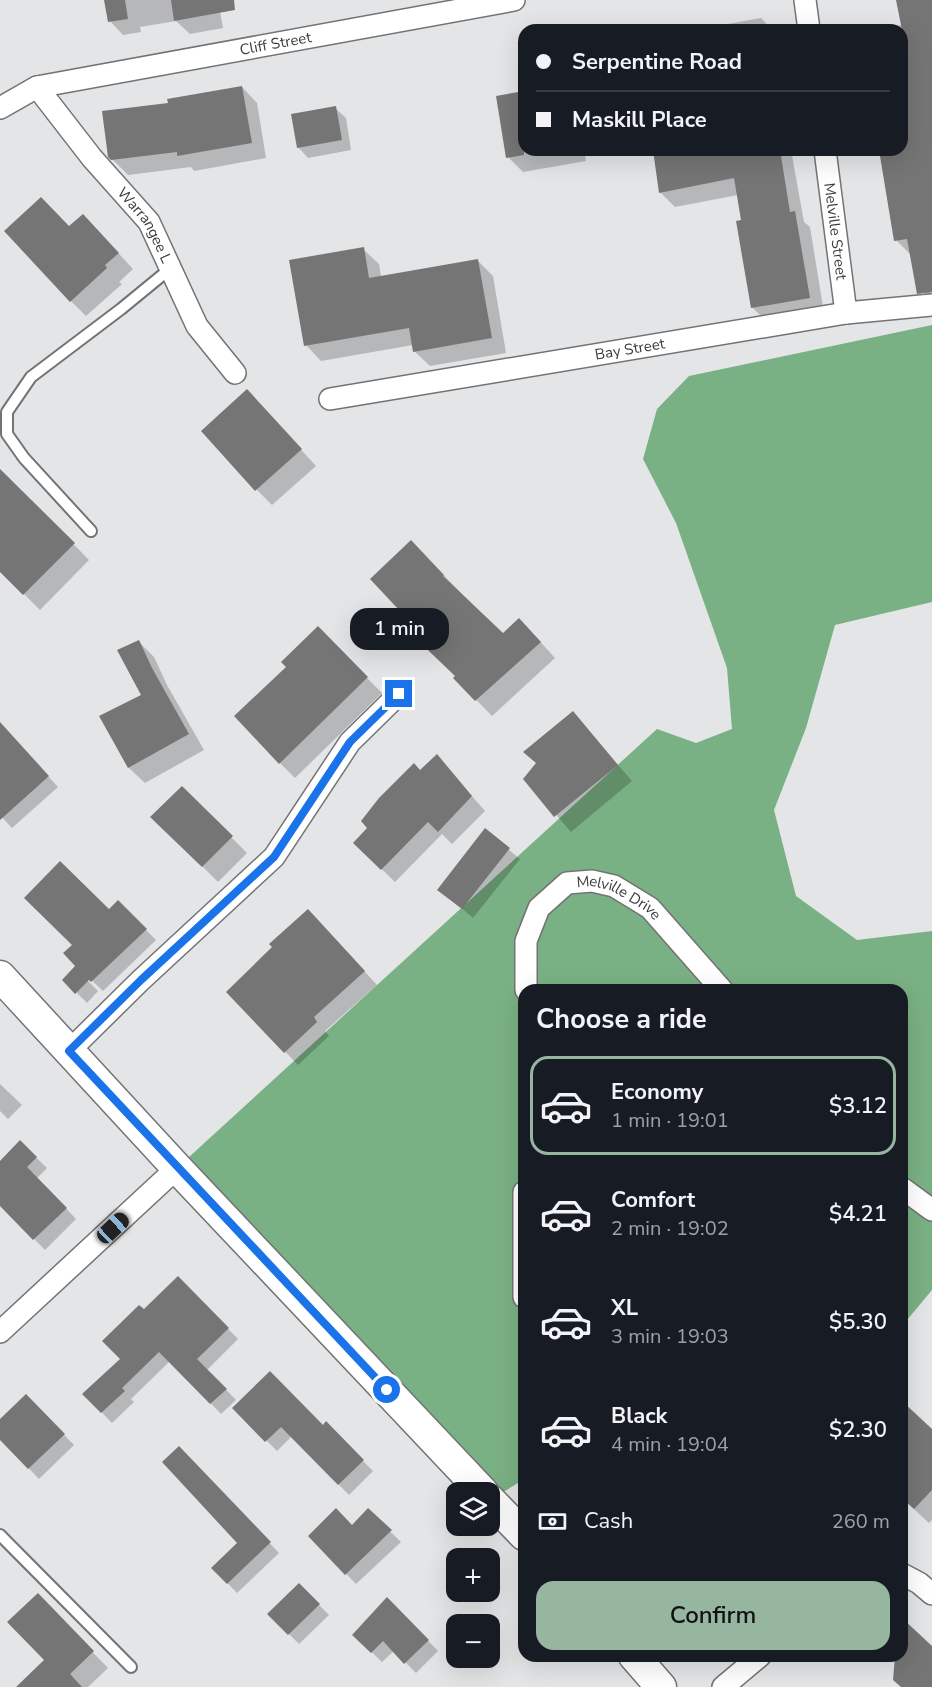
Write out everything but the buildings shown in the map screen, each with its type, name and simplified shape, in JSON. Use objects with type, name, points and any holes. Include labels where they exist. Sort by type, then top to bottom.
[{"type":"street","name":"Cliff Street","points":[[0,108],[37,87],[514,0]]},
{"type":"street","points":[[805,0],[808,24]]},
{"type":"street","name":"Warrangee L","points":[[37,87],[92,158],[149,222],[197,326],[235,373]]},
{"type":"street","name":"Melville Street","points":[[826,156],[846,313]]},
{"type":"street","name":"Bay Street","points":[[330,399],[846,313],[932,304]]},
{"type":"street","points":[[69,1051],[141,980],[274,857],[350,742],[399,694]]},
{"type":"street","name":"Melville Drive","points":[[526,984],[526,941],[539,908],[567,883],[592,881],[614,886],[650,908],[717,984]]},
{"type":"street","points":[[0,976],[177,1168],[474,1482]]},
{"type":"street","points":[[0,1332],[177,1168]]},
{"type":"street","points":[[908,1192],[932,1210]]},
{"type":"street","points":[[500,1510],[518,1529]]},
{"type":"street","points":[[908,1577],[932,1594]]},
{"type":"street","points":[[639,1662],[661,1687]]},
{"type":"street","points":[[723,1687],[753,1662]]},
{"type":"lane","points":[[91,531],[24,458],[7,434],[7,412],[31,377],[171,268]]},
{"type":"lane","points":[[0,1535],[131,1667]]},
{"type":"green space","points":[[932,325],[932,602],[835,625],[806,728],[774,810],[796,896],[857,940],[932,931],[932,1290],[908,1319],[908,984],[518,984],[518,1483],[500,1494],[500,1482],[473,1482],[177,1168],[657,729],[696,743],[732,729],[727,668],[676,523],[643,459],[657,409],[689,376]]},
{"type":"route","points":[[387,1390],[69,1051],[141,980],[274,857],[350,742],[399,694]]}]
